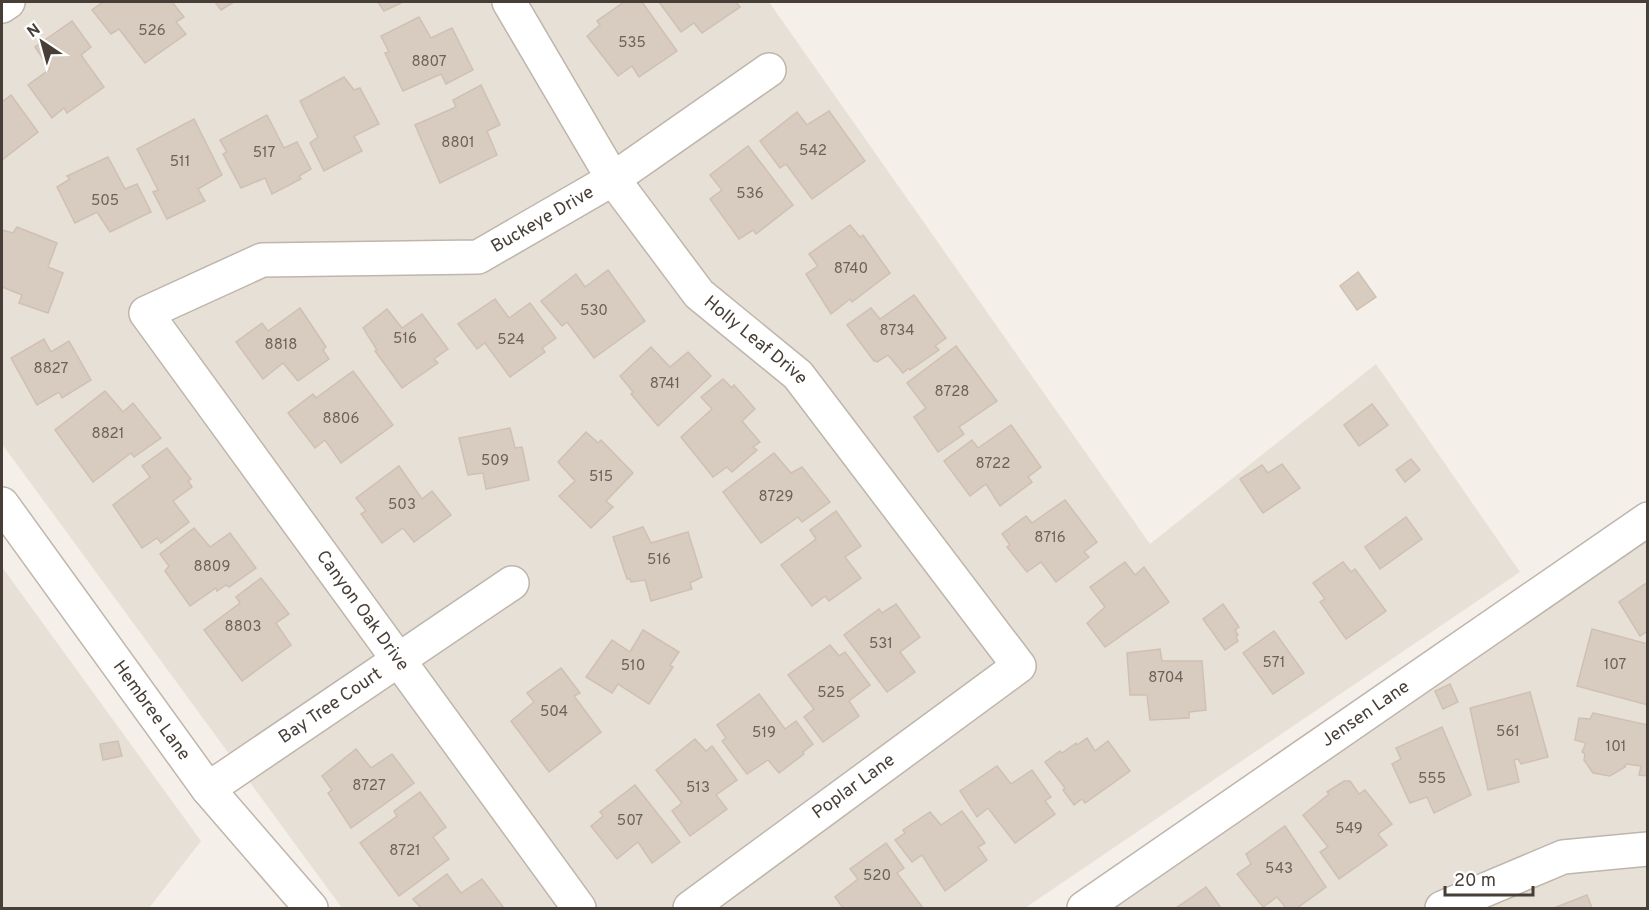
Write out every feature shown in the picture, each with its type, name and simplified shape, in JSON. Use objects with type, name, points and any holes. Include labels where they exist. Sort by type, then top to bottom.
[{"type":"street","points":[[2,6],[8,2]]},
{"type":"street","name":"Holly Leaf Drive","points":[[509,2],[613,179],[699,294],[798,375],[1019,666]]},
{"type":"street","name":"Buckeye Drive","points":[[146,313],[262,260],[478,257],[613,179],[769,70]]},
{"type":"street","name":"Canyon Oak Drive","points":[[146,313],[579,909]]},
{"type":"street","name":"Hembree Lane","points":[[2,504],[208,789],[311,909]]},
{"type":"street","name":"Jensen Lane","points":[[1084,909],[1647,519]]},
{"type":"street","name":"Bay Tree Court","points":[[208,789],[512,583]]},
{"type":"street","name":"Poplar Lane","points":[[690,909],[1019,666]]},
{"type":"street","points":[[1442,909],[1563,857],[1647,849]]},
{"type":"shaded area","points":[[2,2],[769,2],[1150,544],[1376,364],[1520,572],[1025,908],[342,908],[2,444]]},
{"type":"shaded area","points":[[1647,525],[1647,908],[1109,908]]},
{"type":"shaded area","points":[[2,567],[201,841],[149,908],[2,908]]},
{"type":"building","points":[[103,2],[172,2],[184,17],[176,22],[186,34],[145,63],[119,29],[111,34],[92,10]]},
{"type":"building","points":[[215,2],[234,2],[221,10]]},
{"type":"building","points":[[378,2],[403,2],[384,11]]},
{"type":"building","points":[[624,2],[642,2],[677,51],[639,77],[632,66],[618,76],[587,36],[600,25],[597,21]]},
{"type":"building","points":[[659,2],[736,2],[740,7],[702,33],[694,23],[681,32]]},
{"type":"building","points":[[419,17],[431,38],[452,28],[473,70],[446,84],[441,74],[403,91],[385,53],[389,52],[381,36]]},
{"type":"building","points":[[72,21],[91,47],[81,55],[104,87],[67,113],[64,108],[52,118],[28,85],[50,69],[35,47]]},
{"type":"building","points":[[344,77],[354,90],[360,88],[379,124],[354,136],[362,151],[324,171],[310,143],[318,137],[300,101]]},
{"type":"building","points":[[481,85],[500,125],[487,131],[497,155],[440,183],[415,125],[456,107],[453,100]]},
{"type":"building","points":[[11,95],[38,132],[2,160],[2,102]]},
{"type":"building","points":[[829,111],[865,161],[812,199],[786,164],[780,168],[760,141],[797,112],[807,125]]},
{"type":"building","points":[[267,115],[284,148],[297,142],[311,169],[299,176],[301,179],[272,194],[265,178],[241,188],[223,154],[227,152],[220,140]]},
{"type":"building","points":[[194,119],[222,175],[198,189],[205,201],[167,219],[153,192],[158,190],[137,149]]},
{"type":"building","points":[[748,146],[793,205],[756,234],[753,230],[739,239],[710,199],[722,190],[710,175]]},
{"type":"building","points":[[108,157],[125,189],[137,184],[151,212],[110,232],[97,212],[75,223],[57,187],[70,179],[67,176]]},
{"type":"building","points":[[850,225],[860,237],[863,235],[890,273],[852,302],[850,299],[831,314],[806,274],[818,266],[809,254]]},
{"type":"building","points":[[17,227],[57,243],[48,267],[63,273],[48,313],[19,303],[22,295],[2,287],[2,230],[13,233]]},
{"type":"building","points":[[608,270],[645,321],[594,358],[567,322],[562,326],[541,301],[576,274],[585,287]]},
{"type":"building","points":[[1358,272],[1376,297],[1357,310],[1340,286]]},
{"type":"building","points":[[914,295],[946,338],[935,346],[939,350],[903,373],[888,355],[877,362],[874,361],[847,325],[871,308],[880,319]]},
{"type":"building","points":[[495,299],[509,318],[530,303],[556,338],[542,348],[545,352],[510,377],[485,343],[477,349],[458,324]]},
{"type":"building","points":[[300,308],[326,347],[323,350],[329,359],[298,381],[283,363],[263,379],[236,342],[262,323],[268,331]]},
{"type":"building","points":[[387,309],[402,328],[422,314],[448,349],[434,359],[438,363],[402,388],[375,351],[377,350],[363,328]]},
{"type":"building","points":[[44,339],[51,352],[69,341],[91,380],[62,398],[59,392],[37,405],[11,358]]},
{"type":"building","points":[[956,346],[997,401],[959,427],[964,434],[938,452],[914,417],[926,408],[907,383]]},
{"type":"building","points":[[651,347],[670,367],[688,352],[711,376],[658,426],[631,394],[633,392],[620,376]]},
{"type":"building","points":[[353,371],[393,425],[341,463],[325,440],[315,448],[288,413],[313,394],[316,398]]},
{"type":"building","points":[[723,379],[732,388],[734,385],[755,409],[742,421],[760,442],[753,447],[757,450],[732,472],[727,467],[713,477],[681,437],[712,409],[701,397]]},
{"type":"building","points":[[105,391],[123,412],[133,403],[161,438],[134,457],[131,453],[93,482],[55,430]]},
{"type":"building","points":[[1372,404],[1388,425],[1359,446],[1344,425]]},
{"type":"building","points":[[1011,425],[1041,467],[1028,477],[1032,482],[1000,506],[986,484],[970,496],[944,461],[972,440],[978,448]]},
{"type":"building","points":[[510,428],[515,448],[522,447],[529,480],[486,489],[483,473],[468,475],[459,438]]},
{"type":"building","points":[[586,432],[598,443],[601,440],[633,473],[606,501],[613,507],[591,528],[559,496],[575,481],[558,462]]},
{"type":"building","points":[[167,448],[191,479],[188,481],[192,487],[173,501],[189,522],[161,543],[157,538],[142,548],[113,505],[150,477],[142,466]]},
{"type":"building","points":[[774,453],[791,473],[802,467],[830,502],[802,522],[798,517],[761,543],[723,492]]},
{"type":"building","points":[[1411,459],[1420,470],[1405,482],[1396,470]]},
{"type":"building","points":[[1282,464],[1300,488],[1263,513],[1240,479],[1262,465],[1268,473]]},
{"type":"building","points":[[399,466],[422,499],[432,491],[451,515],[414,542],[403,528],[382,543],[361,514],[366,511],[356,498]]},
{"type":"building","points":[[1065,500],[1097,542],[1084,552],[1089,557],[1056,582],[1041,562],[1027,572],[1007,547],[1010,545],[1002,534],[1026,516],[1032,523]]},
{"type":"building","points":[[836,511],[861,546],[845,557],[861,578],[829,601],[825,596],[812,606],[781,565],[816,539],[810,530]]},
{"type":"building","points":[[1406,517],[1422,539],[1380,569],[1365,547]]},
{"type":"building","points":[[643,527],[651,543],[688,532],[702,577],[690,583],[692,589],[651,601],[645,580],[631,582],[627,579],[613,537]]},
{"type":"building","points":[[194,528],[210,547],[230,533],[256,568],[229,587],[226,585],[217,591],[216,588],[190,606],[165,571],[169,566],[160,554]]},
{"type":"building","points":[[1125,562],[1135,575],[1144,567],[1169,602],[1105,647],[1087,623],[1105,607],[1090,587]]},
{"type":"building","points":[[1343,562],[1351,572],[1355,569],[1386,611],[1346,639],[1320,602],[1325,599],[1313,583]]},
{"type":"building","points":[[261,578],[289,614],[276,623],[291,645],[242,681],[204,630],[240,603],[236,597]]},
{"type":"building","points":[[1648,582],[1648,631],[1640,636],[1619,602]]},
{"type":"building","points":[[896,604],[920,637],[900,652],[915,672],[887,692],[844,635],[879,609],[882,613]]},
{"type":"building","points":[[1223,604],[1239,627],[1235,630],[1238,641],[1225,650],[1203,619]]},
{"type":"building","points":[[1592,629],[1648,644],[1648,705],[1577,686]]},
{"type":"building","points":[[643,630],[679,652],[670,665],[673,667],[649,704],[618,684],[612,693],[586,677],[612,640],[630,652]]},
{"type":"building","points":[[1274,631],[1304,673],[1273,694],[1243,653]]},
{"type":"building","points":[[830,645],[839,656],[845,652],[870,685],[849,701],[859,716],[823,742],[804,717],[814,709],[788,675]]},
{"type":"building","points":[[1160,649],[1162,661],[1202,661],[1206,710],[1189,712],[1189,718],[1150,720],[1147,695],[1130,695],[1127,653]]},
{"type":"building","points":[[561,668],[580,693],[574,696],[601,732],[549,772],[511,721],[534,702],[527,693]]},
{"type":"building","points":[[1450,684],[1458,702],[1443,709],[1435,691]]},
{"type":"building","points":[[1530,692],[1548,757],[1521,764],[1518,759],[1514,760],[1519,782],[1488,790],[1470,708]]},
{"type":"building","points":[[759,694],[785,729],[796,721],[813,744],[779,773],[768,760],[747,774],[722,741],[726,738],[717,725]]},
{"type":"building","points":[[1593,713],[1648,725],[1648,776],[1639,775],[1641,766],[1626,764],[1610,776],[1593,773],[1584,760],[1585,754],[1582,752],[1586,743],[1575,740],[1579,718],[1590,719]]},
{"type":"building","points":[[1442,727],[1471,795],[1434,813],[1427,797],[1410,803],[1392,764],[1401,759],[1396,748]]},
{"type":"building","points":[[1087,738],[1095,751],[1108,741],[1130,771],[1085,803],[1082,799],[1074,805],[1063,790],[1065,788],[1045,762],[1060,751],[1062,753]]},
{"type":"building","points":[[695,739],[706,751],[712,746],[737,780],[716,795],[727,809],[690,836],[672,811],[682,803],[656,770]]},
{"type":"building","points":[[118,741],[122,756],[103,760],[100,744]]},
{"type":"building","points":[[356,749],[371,768],[392,754],[414,783],[351,828],[328,793],[332,790],[322,776]]},
{"type":"building","points":[[997,766],[1011,784],[1032,770],[1051,797],[1045,801],[1055,814],[1015,843],[988,808],[977,817],[960,791]]},
{"type":"building","points":[[1344,781],[1350,781],[1359,794],[1365,790],[1392,824],[1378,834],[1387,845],[1339,879],[1320,852],[1328,847],[1303,815],[1329,794],[1327,792]]},
{"type":"building","points":[[635,785],[680,842],[652,863],[638,842],[617,859],[591,826],[603,816],[600,812]]},
{"type":"building","points":[[420,792],[446,827],[433,837],[449,859],[399,896],[360,843],[397,816],[394,811]]},
{"type":"building","points":[[962,811],[985,843],[978,847],[987,860],[945,891],[922,855],[912,862],[895,840],[905,833],[903,830],[930,812],[941,825]]},
{"type":"building","points":[[1285,826],[1326,887],[1297,908],[1286,908],[1277,897],[1263,907],[1237,874],[1251,864],[1246,854]]},
{"type":"building","points":[[886,843],[904,868],[897,873],[923,908],[843,908],[835,897],[858,879],[850,869]]},
{"type":"building","points":[[447,874],[461,893],[482,879],[504,908],[421,908],[413,899]]},
{"type":"building","points":[[1206,887],[1221,908],[1176,908],[1189,899]]},
{"type":"building","points":[[1587,895],[1592,908],[1554,908]]}]
